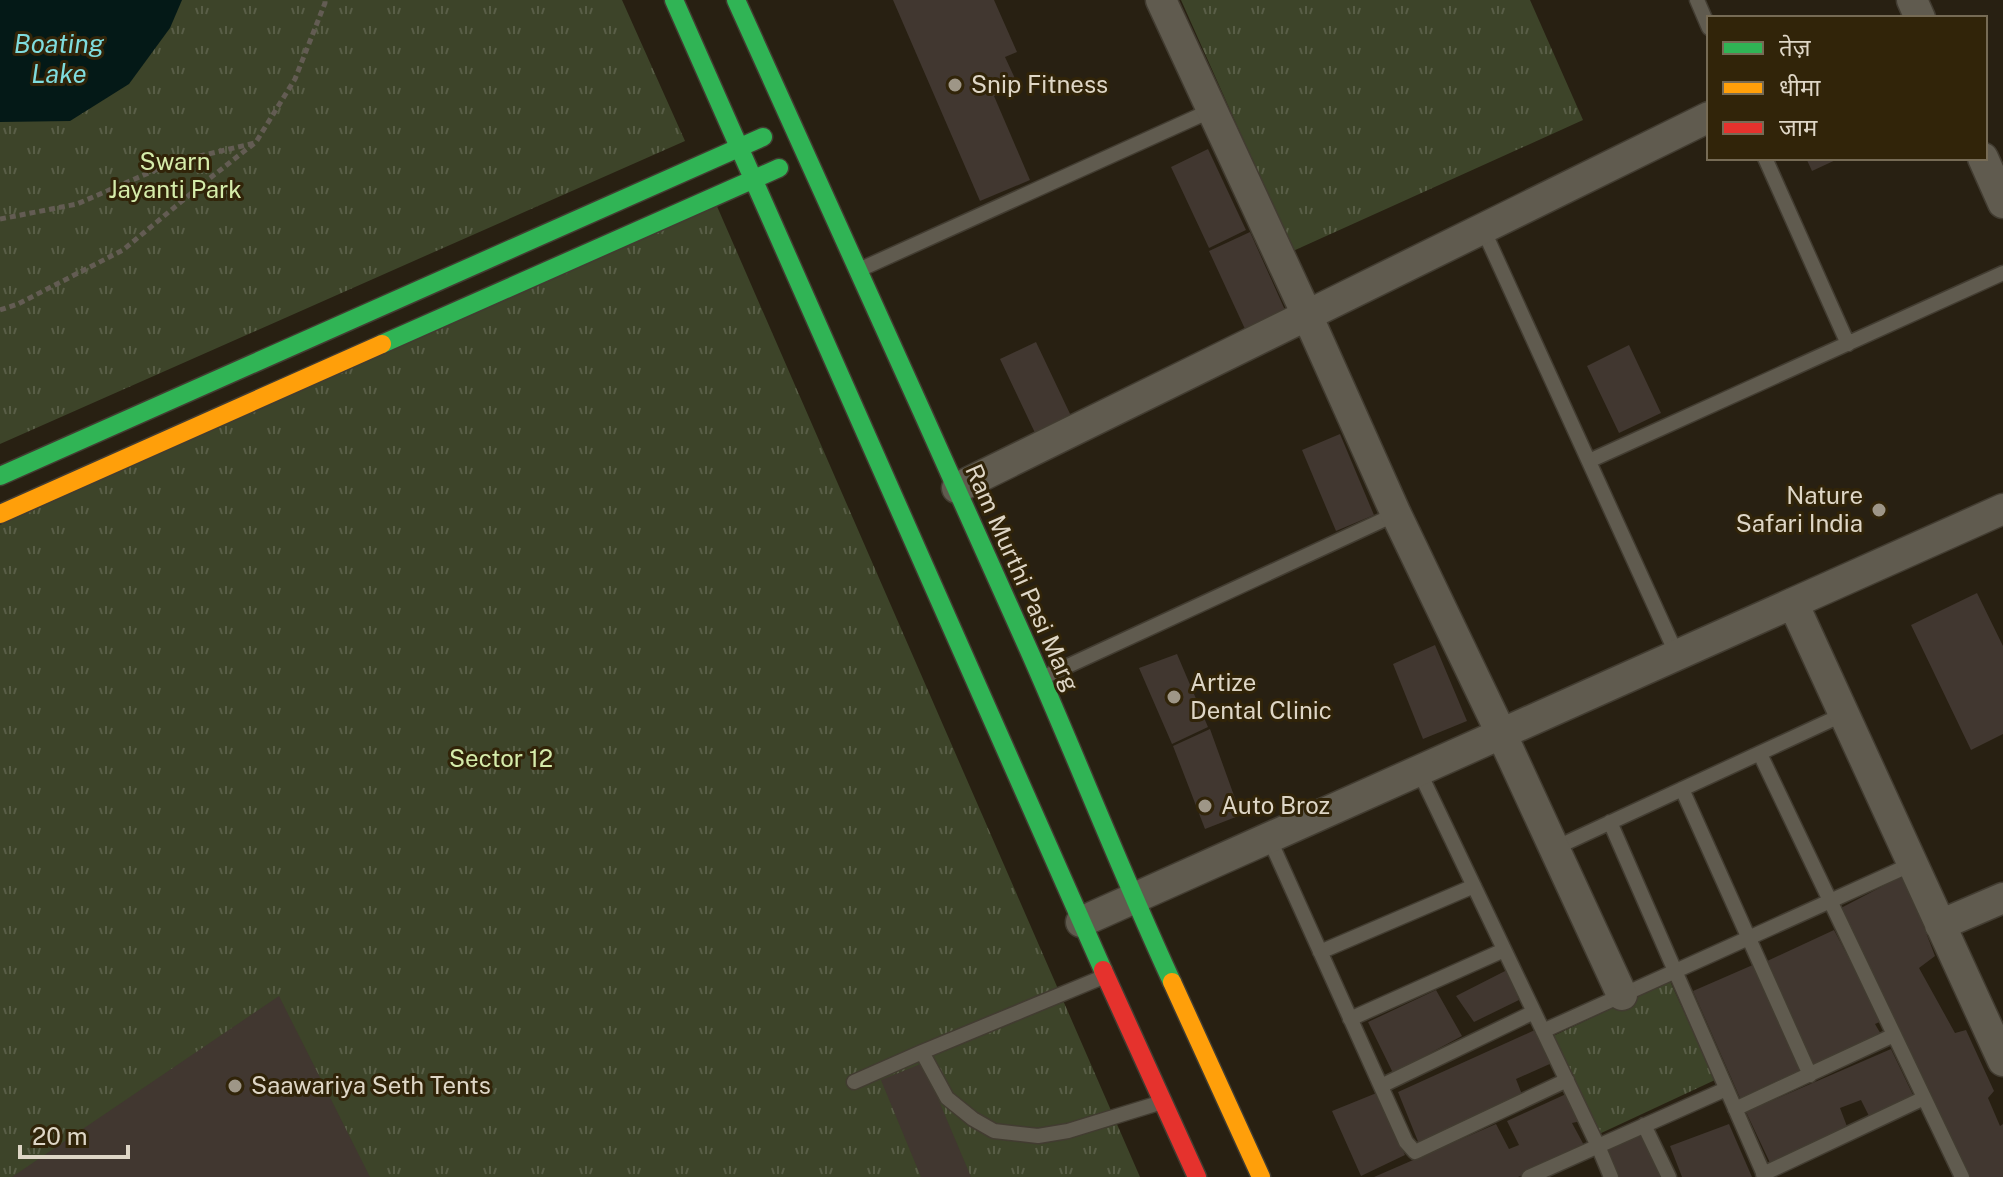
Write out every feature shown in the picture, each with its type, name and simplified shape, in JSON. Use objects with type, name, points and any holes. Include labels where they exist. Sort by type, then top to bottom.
[{"type":"street","points":[[674,0],[1081,922],[1197,1177]]},
{"type":"street","name":"Ram Murthi Pasi Marg","points":[[736,0],[1041,678],[1133,898],[1261,1177]]},
{"type":"street","points":[[1161,0],[1396,514],[1622,995]]},
{"type":"street","points":[[957,488],[1707,118]]},
{"type":"street","points":[[0,476],[792,124]]},
{"type":"street","points":[[0,514],[806,156]]},
{"type":"street","points":[[1984,160],[2002,197]]},
{"type":"street","points":[[1081,922],[2003,509]]},
{"type":"street","points":[[1793,603],[2003,1061]]},
{"type":"street","points":[[1940,925],[2003,898]]},
{"type":"lane","points":[[1697,0],[1707,23]]},
{"type":"lane","points":[[857,270],[1212,110]]},
{"type":"lane","points":[[1766,160],[1848,344]]},
{"type":"lane","points":[[1483,229],[1677,655]]},
{"type":"lane","points":[[1589,461],[2003,273]]},
{"type":"lane","points":[[1041,678],[1396,514]]},
{"type":"lane","points":[[1555,848],[1844,714]]},
{"type":"lane","points":[[1760,754],[1924,1098],[1957,1176]]},
{"type":"lane","points":[[1419,771],[1611,1177]]},
{"type":"lane","points":[[1682,789],[1810,1075]]},
{"type":"lane","points":[[1610,822],[1764,1175],[1924,1098]]},
{"type":"lane","points":[[1269,838],[1406,1142],[1415,1152],[1567,1080]]},
{"type":"lane","points":[[1543,1031],[1912,864]]},
{"type":"lane","points":[[1320,952],[1474,886]]},
{"type":"lane","points":[[1350,1019],[1504,950]]},
{"type":"lane","points":[[854,1082],[1106,976]]},
{"type":"lane","points":[[1381,1086],[1534,1012]]},
{"type":"lane","points":[[1735,1109],[1894,1035]]},
{"type":"lane","points":[[922,1052],[947,1098],[994,1131],[1038,1136],[1068,1131],[1163,1102]]},
{"type":"lane","points":[[1529,1177],[1726,1089]]},
{"type":"lane","points":[[1644,1125],[1669,1177]]},
{"type":"path","points":[[0,310],[18,304],[123,250],[256,142],[295,79],[325,0]]},
{"type":"path","points":[[0,219],[77,204],[174,162],[256,142]]},
{"type":"green space","name":"Swarn Jayanti Park","points":[[0,0],[622,0],[685,141],[0,444]]},
{"type":"green space","points":[[1181,0],[1530,0],[1583,120],[1293,251]]},
{"type":"green space","name":"Sector 12","points":[[716,204],[1140,1177],[0,1177],[0,525]]},
{"type":"green space","points":[[1670,981],[1715,1080],[1597,1135],[1551,1037]]},
{"type":"water","name":"Boating Lake","points":[[0,0],[182,0],[170,28],[129,84],[70,121],[0,122]]},
{"type":"building","points":[[893,0],[994,0],[1017,52],[1005,57],[1018,85],[994,96],[1030,180],[980,201]]},
{"type":"building","points":[[1208,149],[1246,230],[1209,248],[1171,167]]},
{"type":"building","points":[[1807,160],[1836,160],[1812,171]]},
{"type":"building","points":[[1250,232],[1285,310],[1245,329],[1209,251]]},
{"type":"building","points":[[1036,342],[1072,418],[1036,435],[1000,359]]},
{"type":"building","points":[[1629,345],[1661,413],[1619,433],[1587,366]]},
{"type":"building","points":[[1340,434],[1374,515],[1336,531],[1302,450]]},
{"type":"building","points":[[1977,593],[2003,646],[2003,734],[1971,750],[1911,625]]},
{"type":"building","points":[[1435,645],[1467,721],[1423,739],[1393,664]]},
{"type":"building","name":"Artize Dental Clinic","points":[[1177,654],[1208,727],[1172,744],[1139,668]]},
{"type":"building","points":[[1210,729],[1241,815],[1205,829],[1173,746]]},
{"type":"building","points":[[1904,875],[1935,956],[1919,968],[1955,1033],[1966,1030],[1994,1091],[1988,1098],[2000,1126],[2003,1124],[2003,1177],[1968,1177],[1839,909]]},
{"type":"building","points":[[1834,930],[1882,1021],[1875,1024],[1882,1036],[1811,1067],[1765,962]]},
{"type":"building","points":[[1755,964],[1802,1069],[1740,1098],[1693,991]]},
{"type":"building","points":[[1507,970],[1519,1000],[1474,1022],[1456,996]]},
{"type":"building","points":[[1436,990],[1462,1036],[1393,1073],[1368,1022]]},
{"type":"building","name":"Saawariya Seth Tents","points":[[279,996],[370,1177],[12,1177]]},
{"type":"building","points":[[1537,1029],[1552,1063],[1516,1079],[1523,1097],[1419,1144],[1398,1092]]},
{"type":"building","points":[[1891,1049],[1914,1097],[1870,1118],[1861,1100],[1840,1108],[1848,1129],[1771,1165],[1746,1112]]},
{"type":"building","points":[[923,1063],[971,1177],[921,1177],[881,1080]]},
{"type":"building","points":[[1379,1092],[1405,1155],[1361,1176],[1332,1111]]},
{"type":"building","points":[[1566,1094],[1581,1121],[1572,1123],[1585,1147],[1518,1177],[1374,1177],[1496,1124],[1509,1149],[1519,1145],[1507,1121]]},
{"type":"building","points":[[1729,1124],[1752,1177],[1682,1177],[1670,1146]]},
{"type":"building","points":[[1644,1127],[1667,1177],[1616,1177],[1602,1145]]},
{"type":"traffic: fast","points":[[674,0],[1103,970]]},
{"type":"traffic: fast","points":[[736,0],[1031,655],[1172,982]]},
{"type":"traffic: fast","points":[[0,476],[763,137]]},
{"type":"traffic: fast","points":[[382,344],[779,168]]},
{"type":"traffic: slow","points":[[0,514],[382,344]]},
{"type":"traffic: slow","points":[[1172,982],[1261,1177]]},
{"type":"traffic: jam","points":[[1103,970],[1197,1177]]},
{"type":"place","name":"Snip Fitness","points":[[955,85]]},
{"type":"place","name":"Nature Safari India","points":[[1879,510]]},
{"type":"place","name":"Artize Dental Clinic","points":[[1174,697]]},
{"type":"place","name":"Auto Broz","points":[[1205,806]]},
{"type":"place","name":"Saawariya Seth Tents","points":[[235,1086]]}]
